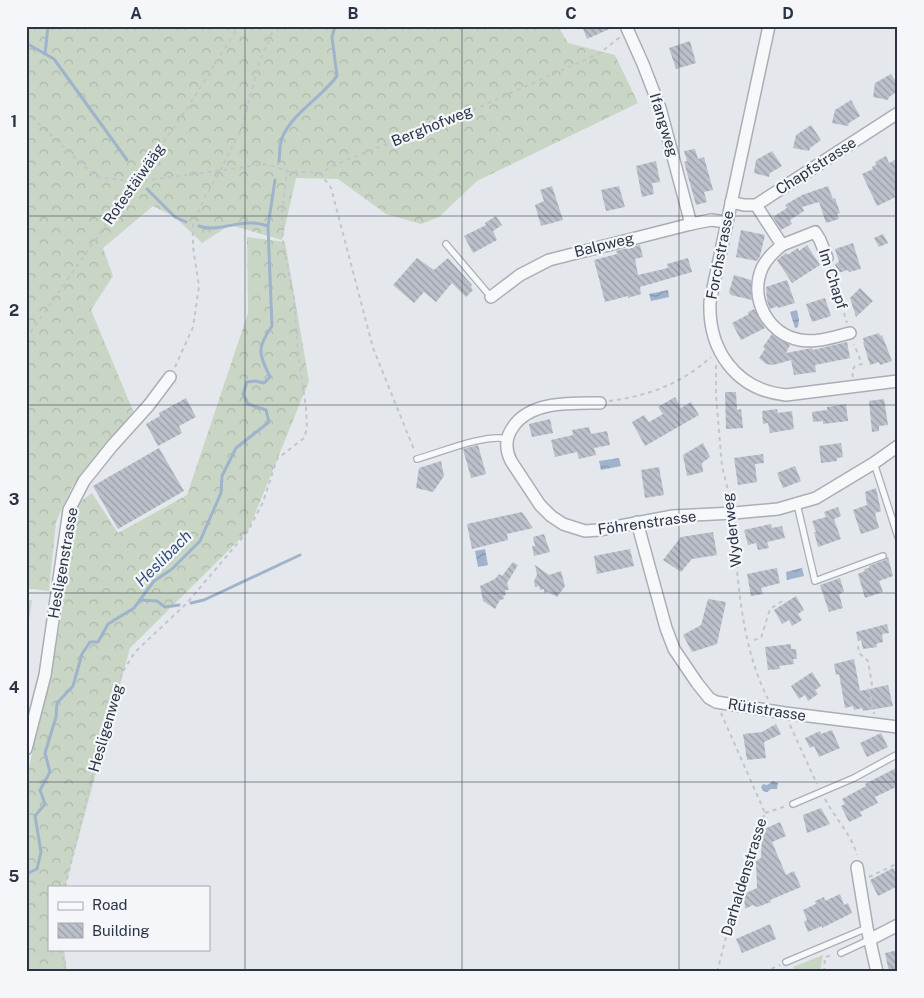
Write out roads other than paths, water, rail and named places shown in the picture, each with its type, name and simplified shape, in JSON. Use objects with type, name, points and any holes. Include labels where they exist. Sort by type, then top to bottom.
[{"type":"street","name":"Forchstrasse","points":[[769,26],[710,302],[710,320],[715,343],[734,371],[753,386],[786,395],[898,381]]},
{"type":"street","name":"Ifangweg","points":[[626,28],[643,64],[660,108],[691,224]]},
{"type":"street","name":"Chapfstrasse","points":[[756,205],[898,113]]},
{"type":"street","points":[[731,202],[756,205],[782,245]]},
{"type":"street","name":"Balpweg","points":[[491,297],[520,275],[548,260],[691,224],[711,220],[727,222]]},
{"type":"street","name":"Im Chapf","points":[[827,258],[815,232],[782,245],[770,255],[766,262],[759,278],[758,299],[766,318],[779,331],[798,340],[814,341],[850,333]]},
{"type":"street","name":"Hesligenstrasse","points":[[26,749],[45,675],[69,510],[84,481],[149,405],[170,377]]},
{"type":"street","points":[[507,439],[515,424],[524,414],[530,411],[561,405],[600,403]]},
{"type":"street","name":"Föhrenstrasse","points":[[507,439],[508,454],[540,505],[563,524],[585,531],[600,530],[673,516],[778,509],[797,504],[816,498],[874,463],[898,446]]},
{"type":"street","name":"Rütistrasse","points":[[637,522],[666,628],[674,649],[686,669],[709,698],[716,702],[781,713],[877,726],[898,727]]},
{"type":"street","points":[[857,867],[876,972]]},
{"type":"street","points":[[869,940],[898,925]]},
{"type":"lane","points":[[446,244],[491,297]]},
{"type":"lane","points":[[417,459],[485,439],[501,437],[507,439]]},
{"type":"lane","points":[[874,463],[898,537]]},
{"type":"lane","points":[[797,504],[814,581],[883,556]]},
{"type":"lane","points":[[793,804],[854,778],[898,754]]},
{"type":"lane","points":[[786,962],[867,928]]},
{"type":"lane","points":[[841,953],[869,940]]},
{"type":"water","points":[[668,290],[669,297],[651,301],[649,294]]},
{"type":"water","points":[[797,310],[799,320],[798,327],[795,328],[790,312]]},
{"type":"water","points":[[619,458],[621,466],[601,470],[599,461]]},
{"type":"water","points":[[485,549],[488,565],[478,567],[475,551]]},
{"type":"water","points":[[802,568],[804,576],[787,580],[786,572]]},
{"type":"water","points":[[773,781],[778,783],[777,789],[771,789],[767,792],[763,791],[761,787],[763,784],[767,785]]},
{"type":"waterway","points":[[45,54],[48,26]]},
{"type":"waterway","name":"Heslibach","points":[[279,161],[281,140],[293,120],[337,76],[332,37],[335,26]]},
{"type":"waterway","points":[[26,43],[54,59],[127,160]]},
{"type":"waterway","name":"Heslibach","points":[[26,874],[37,869],[41,852],[35,816],[45,804],[40,790],[50,772],[45,753],[56,717],[57,703],[73,686],[82,654],[90,642],[98,642],[108,624],[134,608],[154,581],[172,569],[200,541],[221,493],[222,476],[236,448],[269,422],[266,410],[248,404],[243,394],[247,382],[264,383],[270,377],[263,362],[261,346],[272,326],[268,226],[275,180]]},
{"type":"waterway","points":[[147,189],[175,217],[186,222]]},
{"type":"waterway","points":[[199,226],[215,228],[249,223],[268,226]]},
{"type":"waterway","points":[[191,603],[204,600],[300,555]]},
{"type":"waterway","points":[[140,600],[157,601],[165,607],[179,605]]}]
